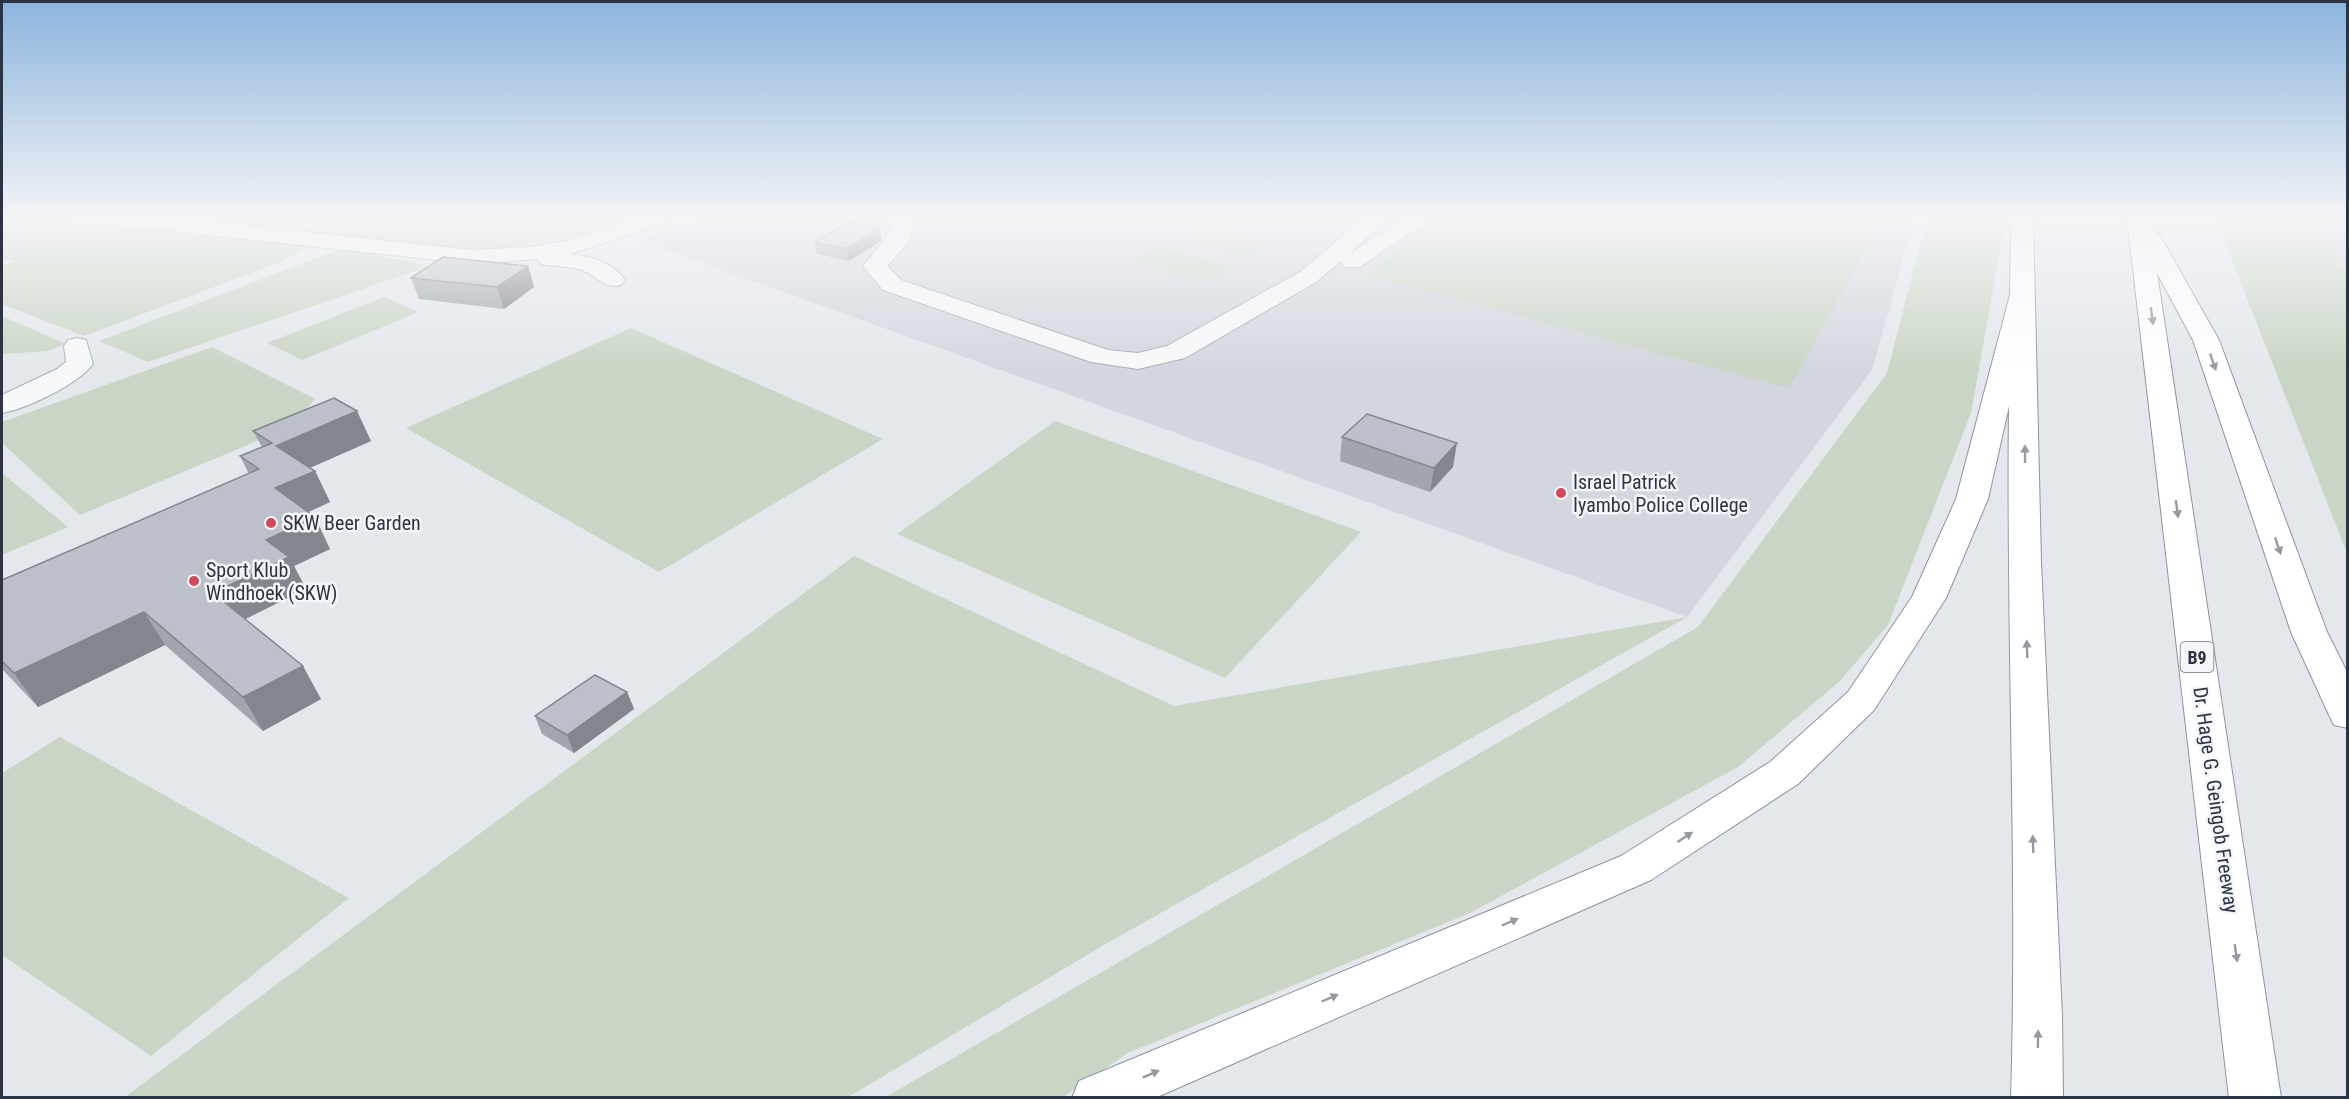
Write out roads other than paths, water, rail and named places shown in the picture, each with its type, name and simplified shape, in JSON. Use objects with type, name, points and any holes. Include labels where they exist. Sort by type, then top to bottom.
[{"type":"highway","points":[[2022,268],[2024,562],[2038,1016],[2037,1098]]},
{"type":"highway","name":"Dr. Hage G. Geingob Freeway","points":[[2146,268],[2255,1098]]},
{"type":"highway","points":[[2167,268],[2206,340],[2308,632],[2348,715]]},
{"type":"highway","points":[[1097,1098],[1636,868],[1784,773],[1861,701],[1929,598],[1972,499],[2022,296]]},
{"type":"street","points":[[600,268],[614,280],[615,268]]},
{"type":"street","points":[[877,268],[892,285],[970,310],[1005,326],[1116,360],[1133,362],[1159,359],[1176,352],[1308,277],[1318,268]]},
{"type":"street","points":[[1308,277],[1340,268]]},
{"type":"street","points":[[2,405],[67,375],[80,364],[77,346]]},
{"type":"place","name":"Israel Patrick Iyambo Police College","points":[[1561,493]]},
{"type":"place","name":"SKW Beer Garden","points":[[271,523]]},
{"type":"place","name":"Sport Klub Windhoek (SKW)","points":[[194,581]]}]
